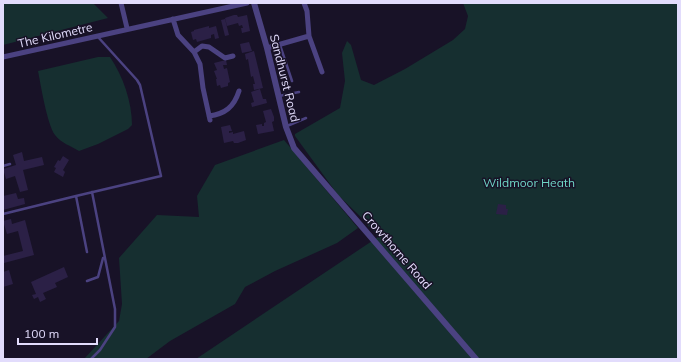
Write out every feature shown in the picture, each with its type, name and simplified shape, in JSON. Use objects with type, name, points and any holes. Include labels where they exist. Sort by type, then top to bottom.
[{"type":"street","points":[[121,3],[127,28]]},
{"type":"street","name":"The Kilometre","points":[[3,57],[127,28],[173,20],[247,3]]},
{"type":"street","name":"Sandhurst Road","points":[[254,3],[267,48],[286,127],[291,143],[300,157]]},
{"type":"street","points":[[304,3],[307,12],[309,36],[322,72]]},
{"type":"street","points":[[173,20],[178,35],[194,52],[200,64],[209,118],[218,115],[231,106],[236,101],[239,91]]},
{"type":"street","points":[[267,48],[309,36]]},
{"type":"street","points":[[194,52],[202,46],[209,47],[225,58],[233,56]]},
{"type":"street","name":"Crowthorne Road","points":[[300,157],[370,233],[476,359]]},
{"type":"lane","points":[[3,214],[161,176],[140,85],[96,35]]},
{"type":"lane","points":[[280,44],[292,81]]},
{"type":"lane","points":[[278,96],[299,92]]},
{"type":"lane","points":[[286,127],[306,118]]},
{"type":"lane","points":[[3,166],[10,164]]},
{"type":"lane","points":[[91,359],[100,350],[115,327],[115,309],[92,192]]},
{"type":"lane","points":[[76,196],[87,252]]},
{"type":"lane","points":[[87,281],[98,277],[104,255]]},
{"type":"green space","points":[[3,3],[93,3],[108,18],[3,45]]},
{"type":"green space","name":"Wildmoor Heath","points":[[463,3],[678,3],[678,359],[196,359],[378,237],[371,227],[369,227],[364,220],[338,195],[295,134],[340,108],[345,81],[342,53],[347,41],[351,45],[361,80],[374,85],[405,69],[453,40],[465,29],[468,16]]},
{"type":"green space","points":[[98,57],[110,57],[119,72],[128,98],[132,116],[132,125],[128,129],[98,144],[79,151],[60,140],[52,130],[38,71]]},
{"type":"green space","points":[[284,140],[358,228],[337,243],[275,271],[245,287],[235,304],[170,341],[146,359],[84,359],[119,321],[122,304],[119,258],[157,215],[199,217],[197,196],[215,165]]},
{"type":"building","points":[[237,15],[238,17],[247,15],[250,31],[242,33],[242,25],[239,26],[238,23],[227,26],[225,18]]},
{"type":"building","points":[[225,19],[229,35],[225,36],[221,20]]},
{"type":"building","points":[[209,26],[209,28],[216,26],[219,38],[215,39],[214,34],[211,35],[211,38],[197,42],[196,39],[193,40],[191,32]]},
{"type":"building","points":[[249,42],[252,51],[242,53],[240,44]]},
{"type":"building","points":[[254,51],[263,88],[254,90],[253,84],[255,84],[253,76],[251,77],[248,59],[246,60],[245,54]]},
{"type":"building","points":[[226,60],[227,65],[223,65],[224,69],[227,68],[230,82],[228,83],[228,86],[221,88],[220,85],[217,86],[217,79],[214,71],[217,70],[214,63]]},
{"type":"building","points":[[260,89],[263,99],[266,99],[267,103],[252,107],[251,103],[254,102],[251,92]]},
{"type":"building","points":[[271,109],[274,117],[274,121],[272,122],[274,131],[258,134],[256,125],[262,124],[262,126],[264,126],[264,123],[266,122],[263,111]]},
{"type":"building","points":[[230,125],[232,131],[229,131],[229,133],[233,132],[233,134],[244,131],[246,140],[238,143],[234,143],[233,141],[224,143],[221,127]]},
{"type":"building","points":[[22,152],[24,161],[42,157],[44,165],[23,170],[28,190],[20,192],[15,176],[6,179],[3,169],[16,165],[13,155]]},
{"type":"building","points":[[63,156],[69,160],[63,170],[65,172],[63,177],[54,172],[56,168],[54,167],[58,160],[60,161]]},
{"type":"building","points":[[16,193],[18,199],[24,198],[25,204],[3,210],[3,196]]},
{"type":"building","points":[[498,204],[506,205],[506,209],[508,209],[507,215],[496,214]]},
{"type":"building","points":[[11,219],[12,224],[25,220],[34,255],[4,263],[3,256],[23,251],[18,231],[7,234],[3,221]]},
{"type":"building","points":[[64,267],[68,277],[55,283],[57,287],[43,293],[46,299],[40,302],[38,297],[34,299],[32,295],[36,294],[31,282]]},
{"type":"building","points":[[9,270],[13,284],[3,287],[3,272]]}]
